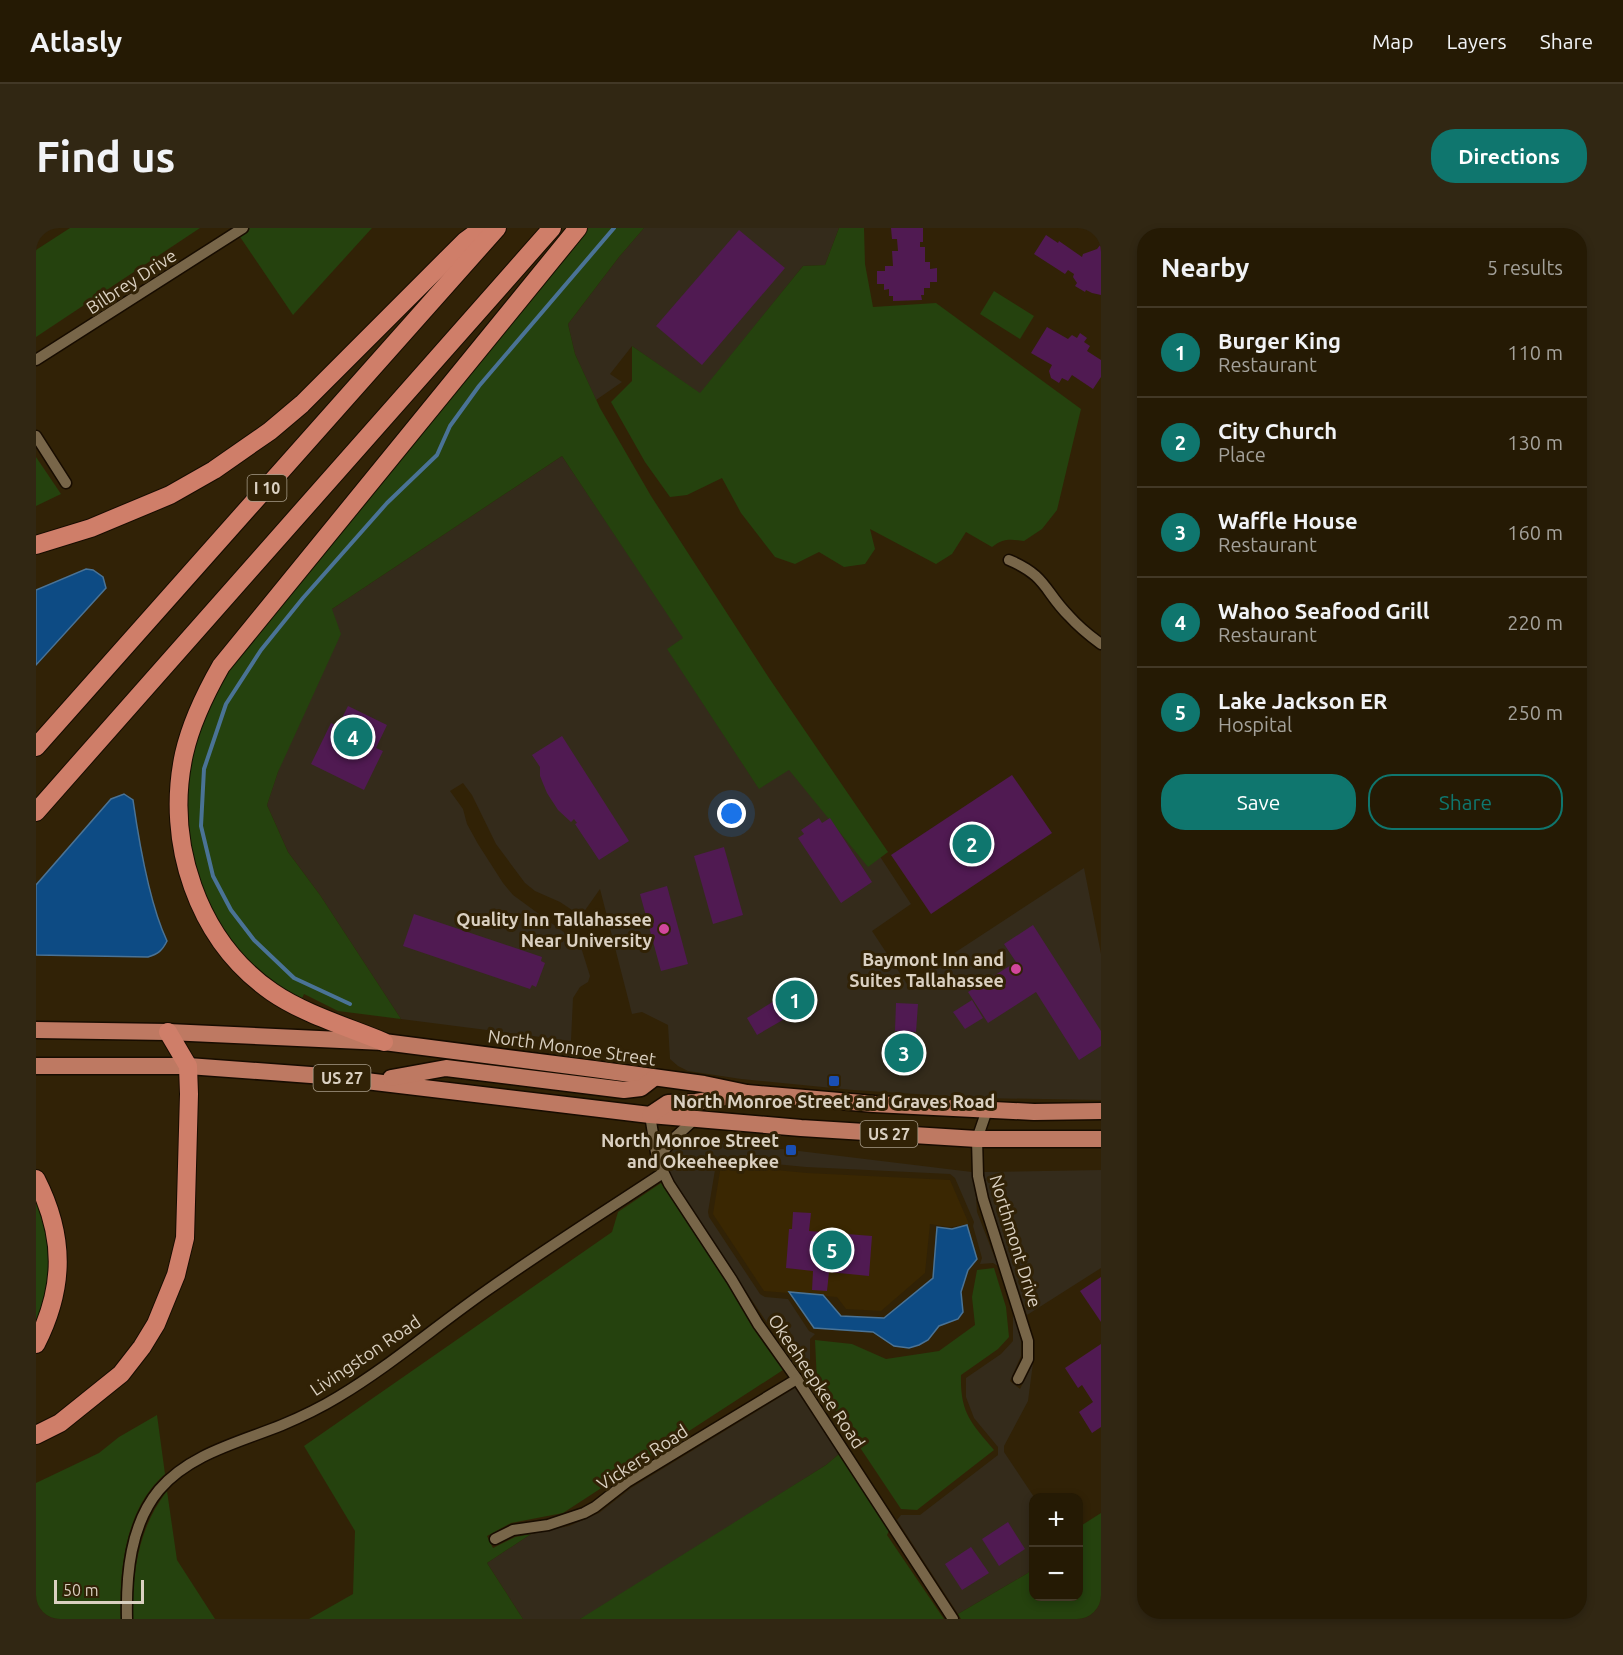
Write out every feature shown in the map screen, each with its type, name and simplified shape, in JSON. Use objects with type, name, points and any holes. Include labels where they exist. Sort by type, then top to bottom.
[{"type":"highway","points":[[36,545],[91,528],[170,495],[214,470],[302,404],[465,241],[483,228]]},
{"type":"highway","name":"I 10","points":[[36,747],[497,228]]},
{"type":"highway","name":"I 10","points":[[36,812],[552,228]]},
{"type":"highway","points":[[384,1042],[288,1002],[248,972],[216,934],[195,893],[181,841],[180,783],[184,756],[205,693],[221,666],[578,228]]},
{"type":"highway","name":"North Monroe Street","points":[[36,1030],[168,1032],[384,1042],[704,1084],[747,1093],[874,1104],[987,1110],[1101,1111]]},
{"type":"highway","points":[[36,1435],[60,1423],[121,1374],[156,1324],[176,1275],[185,1238],[188,1066],[168,1032]]},
{"type":"highway","name":"US 27","points":[[36,1066],[188,1066],[374,1081],[650,1115],[841,1131],[977,1139],[1101,1139]]},
{"type":"highway","points":[[374,1081],[446,1068],[624,1090],[641,1088],[654,1078]]},
{"type":"highway","points":[[650,1115],[668,1103],[696,1102],[747,1093]]},
{"type":"highway","points":[[36,1179],[48,1204],[57,1242],[57,1283],[48,1321],[36,1344]]},
{"type":"street","name":"Bilbrey Drive","points":[[36,360],[243,228]]},
{"type":"street","points":[[36,436],[66,483]]},
{"type":"street","points":[[1009,560],[1026,567],[1039,577],[1068,616],[1101,644]]},
{"type":"street","name":"Northmont Drive","points":[[987,1110],[977,1139],[978,1176],[983,1199],[1028,1341],[1028,1359],[1018,1379]]},
{"type":"street","name":"Okeeheepkee Road","points":[[650,1115],[657,1159],[663,1173],[758,1324],[797,1379],[953,1619]]},
{"type":"street","points":[[657,1159],[674,1138],[695,1119]]},
{"type":"street","name":"Livingston Road","points":[[127,1619],[128,1574],[140,1523],[155,1495],[178,1472],[212,1452],[285,1424],[342,1395],[486,1291],[663,1173]]},
{"type":"street","name":"Vickers Road","points":[[495,1539],[513,1530],[548,1525],[584,1513],[627,1482],[797,1379]]},
{"type":"shaded area","points":[[644,228],[839,228],[825,265],[803,266],[700,394],[632,346],[610,374],[622,382],[596,400],[575,354],[568,324]]},
{"type":"shaded area","points":[[562,456],[684,638],[668,649],[759,788],[813,754],[911,904],[872,931],[907,984],[1084,868],[1101,954],[1101,1100],[979,1098],[853,1090],[741,1079],[688,1071],[670,1059],[668,1025],[642,1012],[632,1014],[600,889],[581,916],[560,902],[535,891],[525,883],[496,844],[472,795],[463,783],[450,791],[463,809],[467,824],[503,883],[513,895],[580,944],[590,976],[588,982],[580,987],[573,998],[571,1041],[401,1019],[320,895],[288,852],[267,805],[332,609]]},
{"type":"shaded area","points":[[685,1137],[972,1172],[977,1212],[998,1266],[993,1263],[980,1264],[982,1258],[973,1226],[974,1222],[955,1178],[950,1174],[806,1167],[721,1159],[716,1164],[709,1217],[760,1294],[765,1297],[788,1299],[809,1331],[815,1334],[810,1339],[810,1360],[794,1363],[690,1208],[668,1171],[664,1161]]},
{"type":"shaded area","points":[[721,1165],[807,1173],[950,1180],[969,1224],[950,1227],[930,1224],[925,1273],[881,1311],[846,1309],[837,1297],[764,1291],[713,1214]]},
{"type":"shaded area","points":[[1101,1170],[1101,1268],[1027,1315],[989,1198],[984,1172]]},
{"type":"shaded area","points":[[1013,1311],[1021,1341],[1021,1356],[1010,1381],[1020,1389],[1033,1363],[1028,1401],[1004,1446],[1004,1452],[1031,1493],[1029,1493],[1029,1572],[958,1614],[897,1520],[901,1515],[920,1515],[998,1455],[998,1447],[974,1418],[966,1397],[966,1378],[1001,1354],[1013,1341]]},
{"type":"shaded area","points":[[795,1388],[839,1454],[826,1465],[593,1613],[580,1619],[523,1619],[487,1563],[531,1534],[569,1526],[599,1513],[631,1488]]},
{"type":"green space","points":[[70,228],[200,228],[36,337],[36,250]]},
{"type":"green space","points":[[234,228],[372,228],[293,315]]},
{"type":"green space","points":[[583,228],[644,228],[568,324],[575,354],[600,408],[651,496],[769,678],[888,852],[868,867],[789,770],[759,789],[667,649],[683,638],[562,456],[332,609],[341,634],[278,772],[267,805],[288,852],[320,895],[401,1019],[338,1011],[304,994],[300,1003],[289,997],[229,944],[193,876],[184,781],[213,690]]},
{"type":"green space","points":[[839,228],[864,228],[865,264],[873,307],[936,303],[1081,409],[1057,510],[1042,529],[1024,541],[1007,540],[992,547],[966,532],[952,554],[936,564],[870,529],[875,549],[865,564],[844,567],[819,552],[795,564],[775,557],[741,513],[722,478],[687,495],[670,497],[645,462],[611,402],[632,381],[632,346],[700,393],[803,266],[825,265]]},
{"type":"green space","points":[[994,291],[1034,316],[1020,339],[980,314]]},
{"type":"green space","points":[[36,457],[61,494],[36,506]]},
{"type":"green space","points":[[661,1183],[727,1283],[753,1328],[783,1370],[563,1513],[511,1523],[487,1536],[493,1548],[515,1537],[531,1534],[487,1563],[523,1619],[309,1619],[353,1594],[355,1531],[304,1446],[612,1232],[618,1212]]},
{"type":"green space","points":[[36,1197],[48,1248],[48,1278],[36,1329]]},
{"type":"green space","points":[[994,1268],[1006,1307],[1009,1337],[998,1349],[961,1375],[961,1388],[968,1417],[994,1450],[917,1510],[901,1509],[817,1383],[815,1340],[852,1344],[886,1359],[939,1351],[975,1325],[972,1297],[977,1270]]},
{"type":"green space","points":[[157,1415],[165,1474],[141,1504],[127,1541],[121,1580],[121,1619],[36,1619],[36,1483],[99,1453],[119,1437]]},
{"type":"green space","points":[[839,1454],[889,1531],[887,1535],[944,1619],[580,1619],[826,1465]]},
{"type":"green space","points":[[167,1491],[177,1560],[215,1619],[133,1619],[136,1568],[143,1536],[157,1505]]},
{"type":"green space","points":[[1101,1513],[1101,1619],[961,1619],[958,1614],[1029,1572],[1029,1601],[1083,1601],[1083,1524]]},
{"type":"water","points":[[86,569],[93,570],[103,577],[106,588],[36,665],[36,590]]},
{"type":"water","points":[[124,794],[133,800],[146,872],[155,909],[167,941],[159,952],[148,957],[36,955],[36,885],[111,799]]},
{"type":"water","points":[[967,1225],[977,1259],[968,1270],[961,1292],[963,1312],[958,1319],[939,1326],[928,1340],[919,1345],[909,1348],[894,1346],[873,1332],[814,1328],[789,1292],[823,1295],[841,1316],[884,1318],[933,1278],[937,1227],[952,1229]]},
{"type":"building","points":[[891,228],[923,228],[923,242],[920,242],[920,247],[925,247],[925,262],[930,262],[930,269],[937,268],[937,282],[930,282],[930,288],[924,288],[924,295],[921,295],[922,300],[893,301],[893,296],[889,296],[889,289],[884,290],[884,284],[877,284],[877,271],[885,271],[885,266],[893,266],[892,251],[898,251],[897,239],[892,239]]},
{"type":"building","points":[[739,230],[785,268],[702,365],[656,326]]},
{"type":"building","points":[[1046,235],[1082,257],[1083,254],[1097,249],[1101,244],[1101,295],[1086,290],[1085,292],[1075,286],[1077,283],[1073,277],[1074,274],[1068,270],[1065,274],[1034,254]]},
{"type":"building","points":[[1047,327],[1068,339],[1072,335],[1077,338],[1080,333],[1087,338],[1084,342],[1090,346],[1087,351],[1101,360],[1101,377],[1093,389],[1072,375],[1068,381],[1062,378],[1059,383],[1051,378],[1049,371],[1052,365],[1031,353]]},
{"type":"building","points":[[348,706],[387,725],[376,748],[383,751],[364,790],[311,764],[331,723],[338,726]]},
{"type":"building","points":[[562,736],[629,841],[599,860],[574,819],[571,822],[558,810],[547,793],[540,776],[540,767],[532,755]]},
{"type":"building","points":[[1012,775],[1052,833],[931,914],[891,855]]},
{"type":"building","points":[[819,818],[822,823],[830,818],[872,882],[841,903],[798,838],[804,834],[801,830]]},
{"type":"building","points":[[724,847],[743,915],[713,924],[694,856]]},
{"type":"building","name":"Quality Inn Tallahassee Near University","points":[[667,886],[688,964],[661,971],[640,894]]},
{"type":"building","points":[[414,914],[542,957],[541,961],[545,963],[536,987],[532,985],[530,989],[403,946]]},
{"type":"building","points":[[1033,925],[1101,1031],[1101,1046],[1079,1060],[1036,992],[988,1023],[968,992],[1016,962],[1004,944]]},
{"type":"building","points":[[782,996],[793,1014],[757,1035],[747,1018]]},
{"type":"building","points":[[972,1000],[983,1018],[965,1029],[953,1012]]},
{"type":"building","points":[[896,1003],[918,1004],[916,1032],[895,1031]]},
{"type":"building","points":[[793,1212],[811,1213],[809,1231],[872,1236],[869,1276],[829,1272],[827,1291],[812,1290],[813,1271],[786,1268],[789,1229],[792,1229]]},
{"type":"building","points":[[1101,1277],[1101,1322],[1080,1291]]},
{"type":"building","points":[[1101,1344],[1101,1427],[1092,1433],[1079,1412],[1093,1402],[1082,1385],[1078,1388],[1065,1368]]},
{"type":"building","points":[[1008,1522],[1025,1549],[999,1566],[982,1539]]},
{"type":"building","points":[[971,1547],[989,1573],[962,1590],[945,1564]]},
{"type":"waterway","points":[[350,1004],[294,978],[254,940],[231,910],[213,876],[201,826],[204,769],[226,704],[261,650],[303,598],[387,503],[437,455],[450,426],[479,386],[614,228]]},
{"type":"place","name":"Wahoo Seafood Grill","points":[[353,737]]},
{"type":"place","name":"City Church","points":[[972,844]]},
{"type":"place","name":"Quality Inn Tallahassee Near University","points":[[664,929]]},
{"type":"place","name":"Baymont Inn and Suites Tallahassee","points":[[1016,969]]},
{"type":"place","name":"Burger King","points":[[795,1000]]},
{"type":"place","name":"Waffle House","points":[[904,1053]]},
{"type":"place","name":"North Monroe Street and Graves Road","points":[[834,1081]]},
{"type":"place","name":"North Monroe Street and Okeeheepkee","points":[[791,1150]]},
{"type":"place","name":"Lake Jackson ER","points":[[832,1250]]}]
